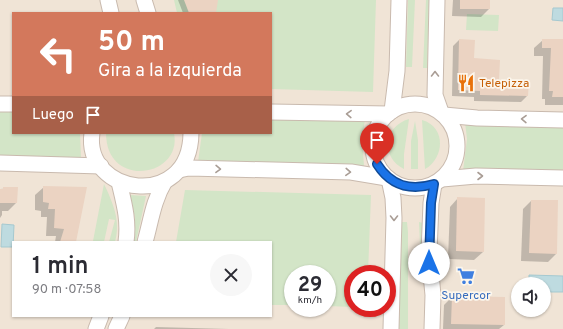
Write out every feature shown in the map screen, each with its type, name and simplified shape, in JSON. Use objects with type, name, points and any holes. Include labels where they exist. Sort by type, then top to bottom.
[{"type":"street","points":[[108,0],[111,12]]},
{"type":"street","points":[[144,0],[148,12]]},
{"type":"street","points":[[390,112],[397,71],[399,0]]},
{"type":"street","points":[[432,329],[433,295],[429,253],[431,203],[438,182],[454,163],[458,148],[454,129],[443,114],[436,95],[437,0]]},
{"type":"street","points":[[0,104],[12,104]]},
{"type":"street","points":[[391,329],[394,218],[393,198],[388,179],[377,164],[372,145],[378,126],[390,112],[403,106],[416,104],[430,106],[443,114],[477,118],[563,120]]},
{"type":"street","points":[[272,112],[390,112]]},
{"type":"street","points":[[92,134],[93,148],[101,166],[119,182],[142,188],[165,181],[179,170],[189,153],[191,134]]},
{"type":"street","points":[[0,163],[101,166]]},
{"type":"street","points":[[179,170],[195,168],[351,172],[388,179],[408,188],[420,188],[438,182],[476,176],[563,178]]},
{"type":"street","points":[[146,241],[153,206],[165,181]]},
{"type":"street","points":[[119,182],[126,209],[128,227],[126,241]]},
{"type":"street","points":[[96,329],[101,317]]},
{"type":"street","points":[[116,329],[122,317]]},
{"type":"shaded area","points":[[0,0],[563,0],[563,329],[0,329]]},
{"type":"green space","points":[[174,0],[376,0],[373,92],[272,89],[272,12],[177,12]]},
{"type":"green space","points":[[408,0],[415,0],[412,67],[406,67]]},
{"type":"green space","points":[[426,0],[429,0],[427,68],[423,68]]},
{"type":"green space","points":[[467,14],[499,15],[498,31],[466,30]]},
{"type":"green space","points":[[0,109],[12,110],[12,134],[80,134],[81,158],[0,156]]},
{"type":"green space","points":[[272,117],[365,120],[362,139],[364,166],[198,162],[202,134],[272,134]]},
{"type":"green space","points":[[409,119],[404,154],[404,169],[396,164],[391,157],[388,150],[388,142],[394,128]]},
{"type":"green space","points":[[422,120],[436,129],[440,143],[436,158],[425,169]]},
{"type":"green space","points":[[415,121],[418,140],[418,169],[411,169],[411,141]]},
{"type":"green space","points":[[465,122],[563,127],[563,173],[463,171],[467,139]]},
{"type":"green space","points":[[106,134],[174,134],[174,148],[167,160],[156,167],[143,171],[130,170],[118,163],[109,151]]},
{"type":"green space","points":[[104,184],[117,219],[117,234],[115,241],[109,241],[115,220],[109,219],[104,241],[93,241]]},
{"type":"green space","points":[[185,190],[371,195],[368,265],[344,265],[344,307],[336,306],[336,265],[284,265],[284,305],[272,305],[272,241],[176,241]]},
{"type":"green space","points":[[130,195],[146,196],[136,241],[133,241],[135,218]]},
{"type":"green space","points":[[402,222],[407,222],[408,232],[408,329],[399,329]]},
{"type":"green space","points":[[419,222],[423,223],[421,267]]},
{"type":"water","points":[[553,8],[563,8],[563,21],[552,20]]},
{"type":"water","points":[[2,224],[14,225],[12,247],[1,247]]},
{"type":"water","points":[[529,275],[563,276],[563,292],[551,292],[551,277],[529,277]]},
{"type":"building","points":[[184,0],[218,0],[216,12],[189,12]]},
{"type":"building","points":[[460,0],[490,0],[490,9],[460,9]]},
{"type":"building","points":[[459,39],[475,40],[474,58],[500,60],[499,80],[529,80],[528,96],[480,95],[480,91],[458,90]]},
{"type":"building","points":[[542,39],[563,39],[563,97],[552,97],[553,91],[549,91],[551,48],[542,48]]},
{"type":"building","points":[[43,186],[87,187],[76,241],[60,241],[64,229],[54,228],[55,209],[48,209],[49,203],[43,202]]},
{"type":"building","points":[[3,187],[18,187],[17,203],[0,203],[0,189],[3,189]]},
{"type":"building","points":[[457,197],[485,198],[484,252],[456,251]]},
{"type":"building","points":[[531,200],[558,200],[557,254],[529,253]]},
{"type":"building","points":[[452,296],[505,297],[505,325],[451,324]]},
{"type":"place","name":"Telepizza","points":[[466,83]]},
{"type":"place","name":"Supercor","points":[[466,276]]},
{"type":"route","points":[[377,164],[387,178],[399,185],[408,188],[420,188],[434,184],[431,203],[429,263]]}]
